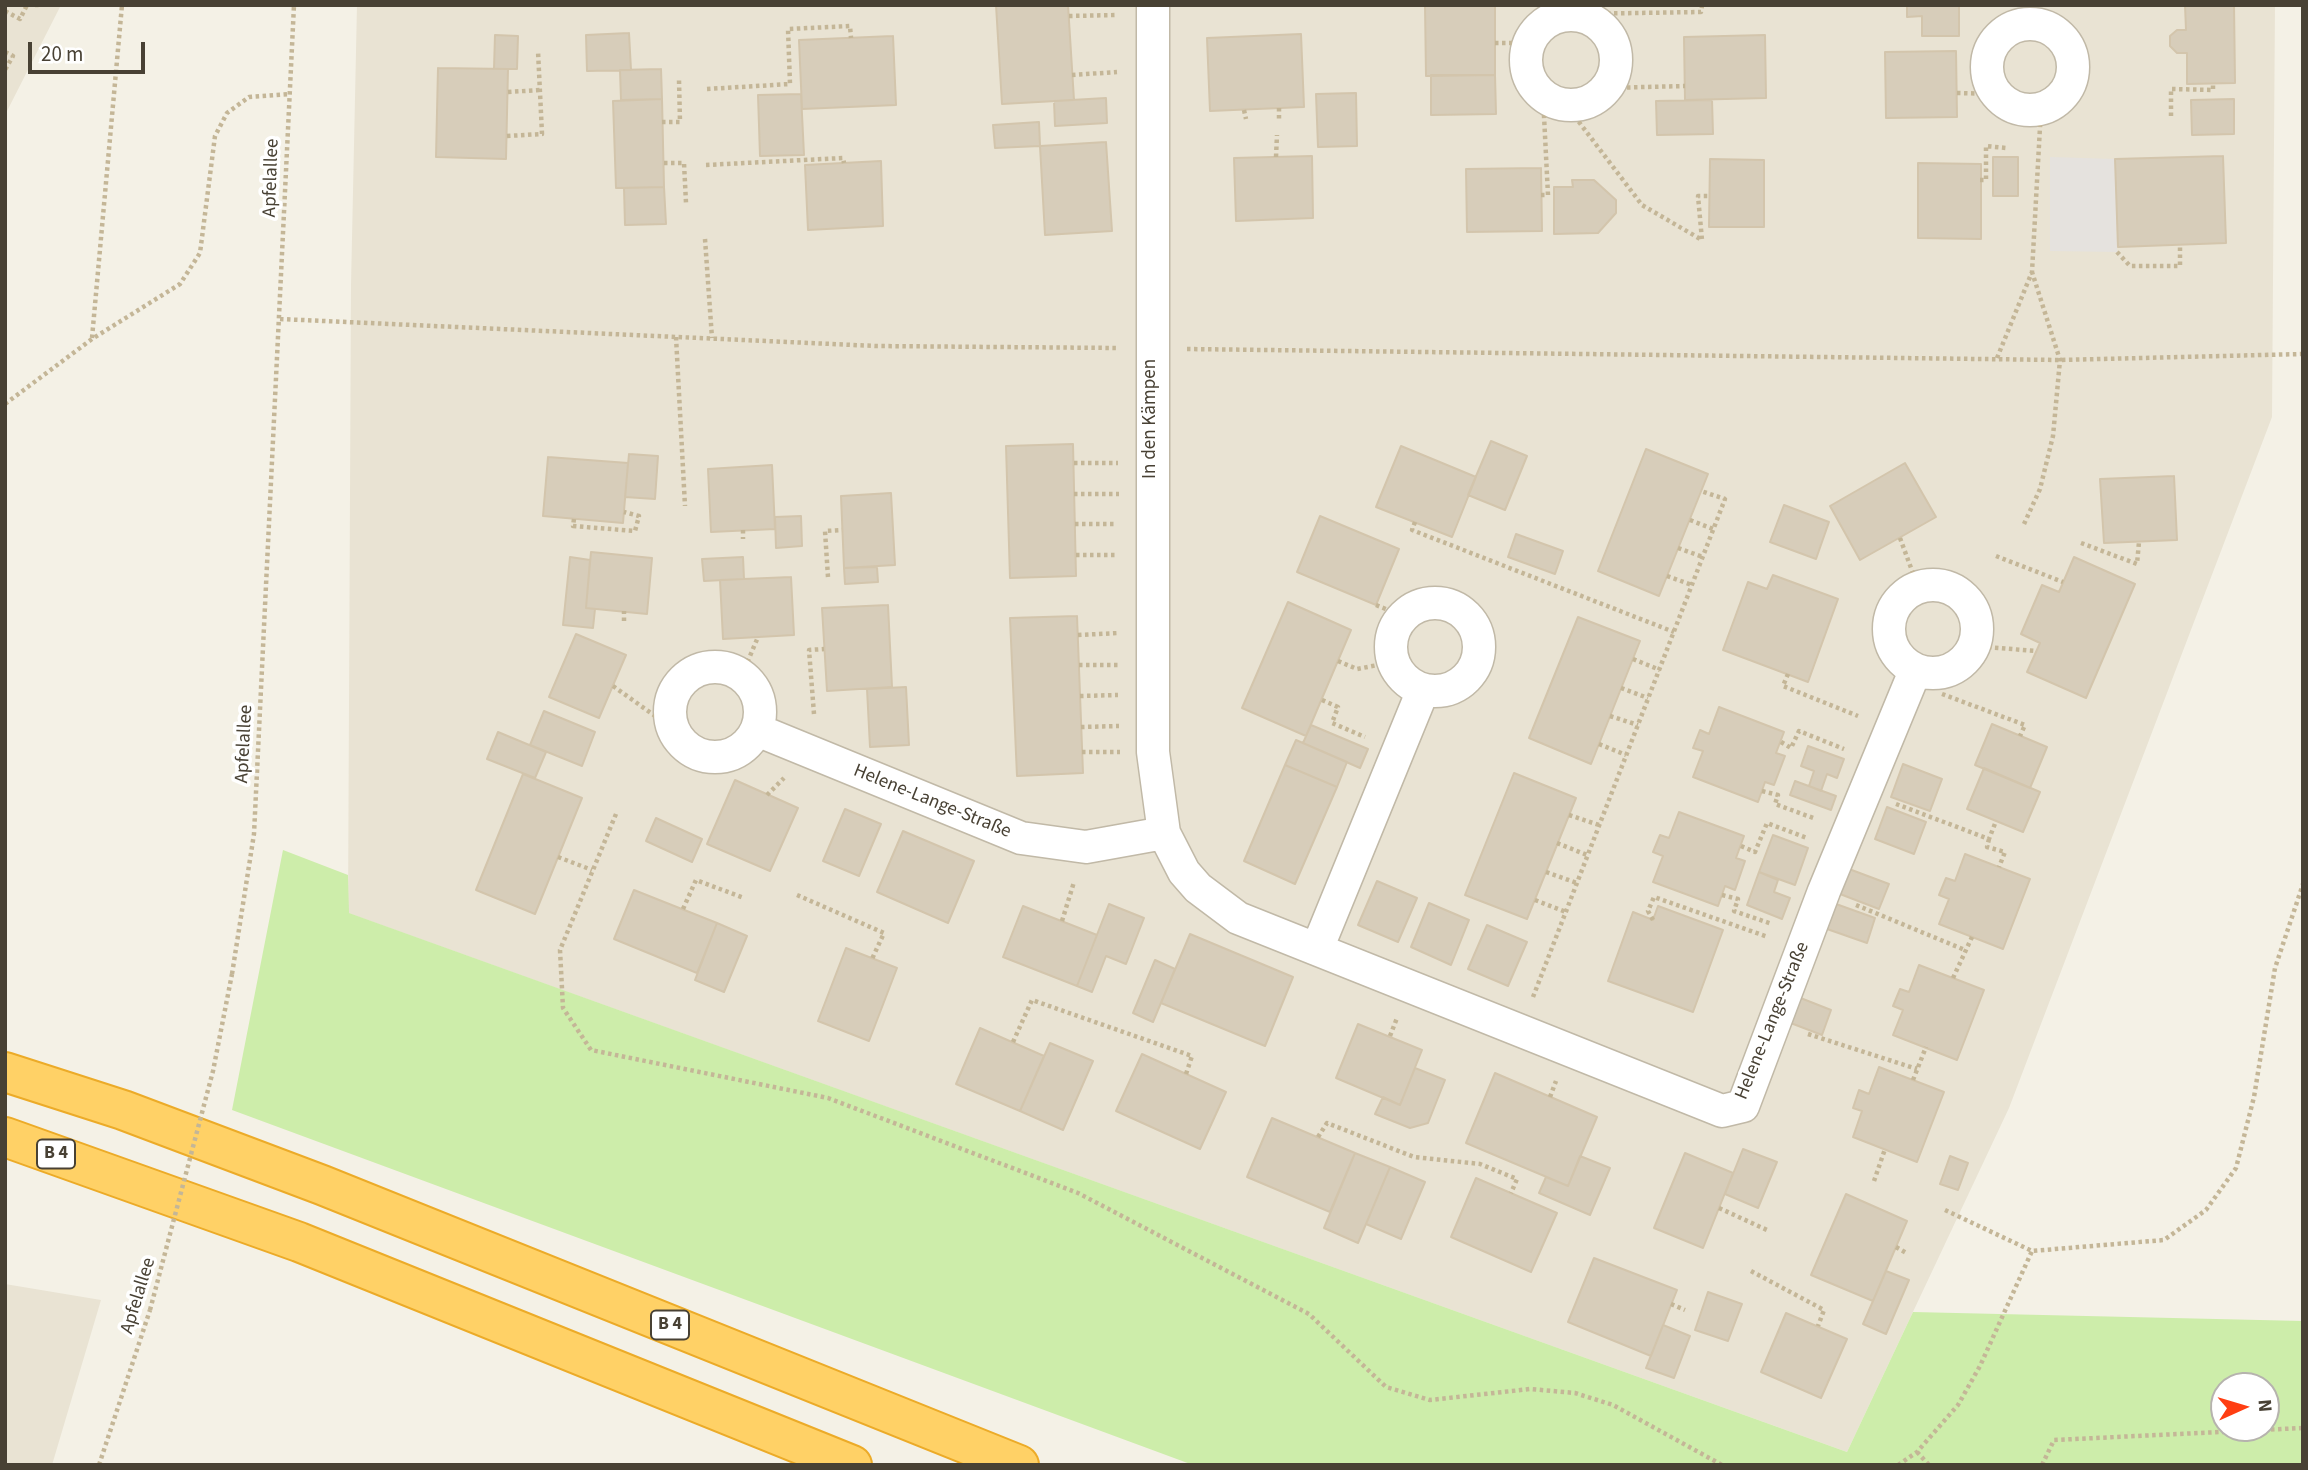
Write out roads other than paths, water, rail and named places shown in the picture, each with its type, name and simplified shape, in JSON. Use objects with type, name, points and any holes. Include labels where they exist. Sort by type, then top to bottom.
[{"type":"highway","name":"B 4","points":[[5,1072],[123,1111],[322,1185],[1019,1465]]},
{"type":"highway","name":"B 4","points":[[5,1137],[299,1242],[852,1465]]},
{"type":"street","name":"In den Kämpen","points":[[1152,9],[1153,752],[1164,833]]},
{"type":"street","points":[[1572,10],[1596,21],[1612,40],[1616,65],[1606,88],[1586,103],[1555,101],[1527,72],[1528,43],[1538,28],[1554,17],[1572,10]]},
{"type":"street","points":[[2029,14],[2052,30],[2068,47],[2073,69],[2065,92],[2041,109],[2015,109],[1995,94],[1986,71],[1991,47],[2007,29],[2029,14]]},
{"type":"street","points":[[1940,584],[1959,593],[1972,608],[1978,627],[1974,646],[1960,666],[1938,674],[1912,677],[1896,656],[1888,634],[1892,610],[1902,596],[1918,587],[1940,584]]},
{"type":"street","points":[[1443,602],[1462,611],[1477,630],[1480,655],[1469,677],[1447,690],[1423,690],[1405,680],[1393,662],[1389,610],[1443,602]]},
{"type":"street","points":[[712,666],[728,668],[742,675],[758,698],[761,714],[757,730],[747,746],[734,754],[718,758],[692,752],[680,742],[672,728],[669,709],[674,693],[686,677],[712,666]]},
{"type":"street","name":"Helene-Lange-Straße","points":[[757,730],[1021,838],[1086,846],[1164,833],[1184,872],[1198,888],[1238,918],[1722,1111],[1743,1106],[1824,891],[1912,677]]},
{"type":"street","points":[[1317,950],[1423,690]]}]
